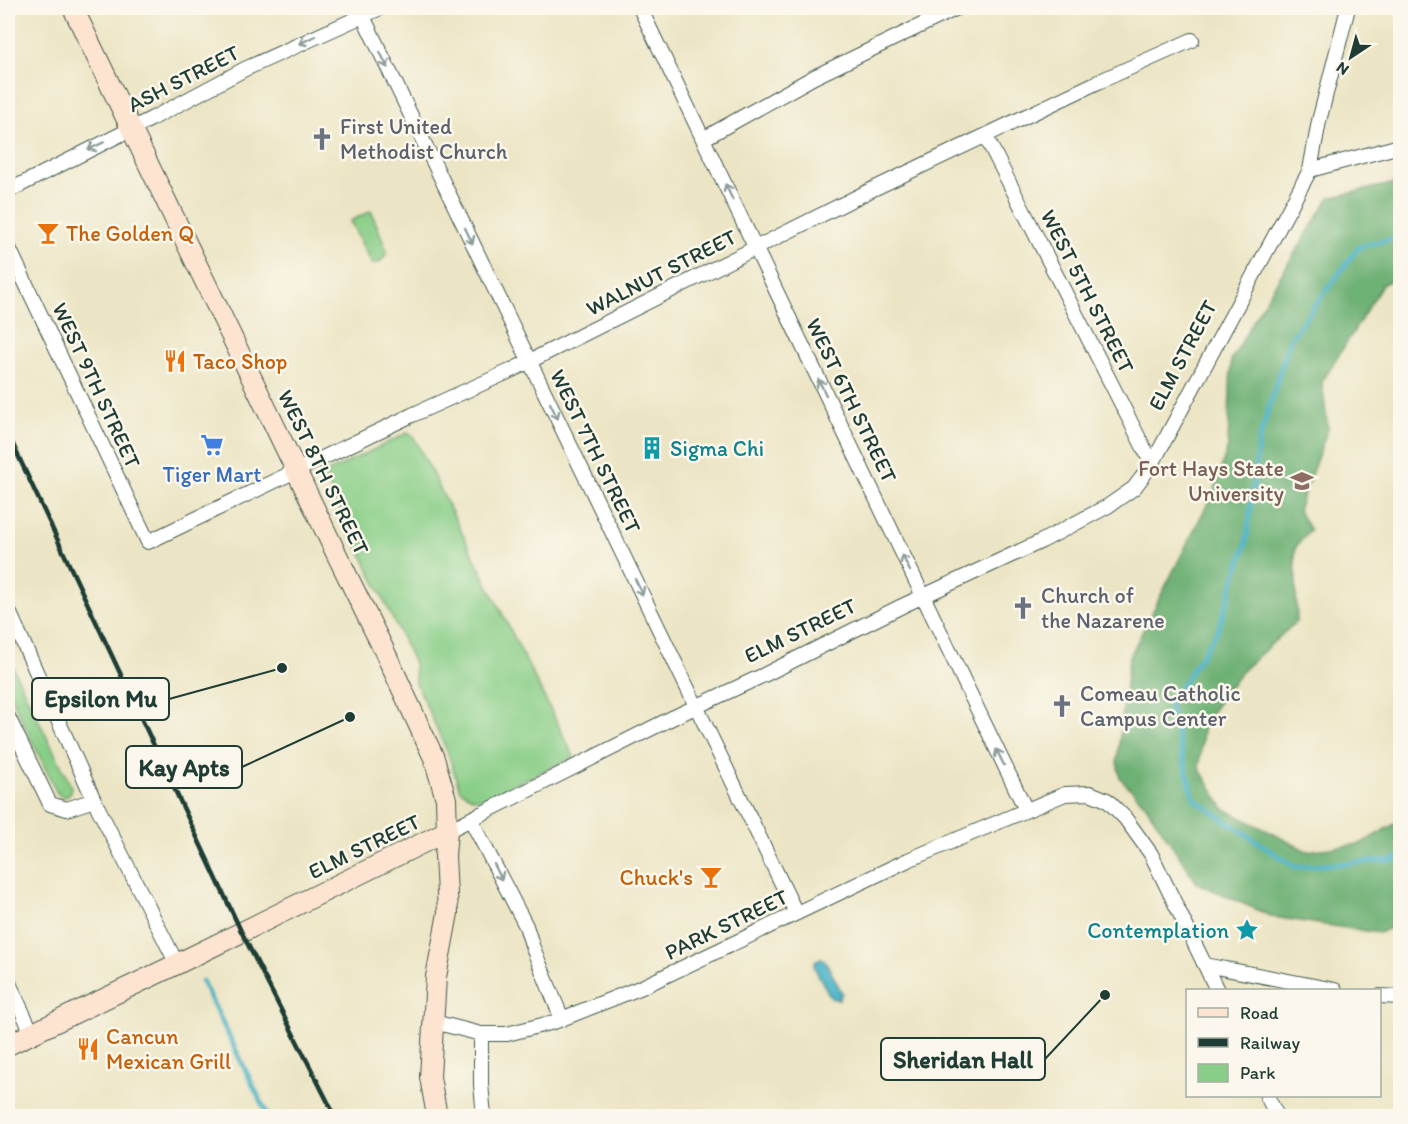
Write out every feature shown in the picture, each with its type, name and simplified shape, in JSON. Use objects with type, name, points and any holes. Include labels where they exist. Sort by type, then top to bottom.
[{"type":"main road","name":"WEST 8TH STREET","points":[[73,8],[434,758],[446,799],[445,856],[448,913],[436,977],[430,1077],[436,1116]]},
{"type":"main road","name":"ELM STREET","points":[[8,1045],[447,831]]},
{"type":"street","name":"ASH STREET","points":[[8,191],[245,69],[361,12],[380,8]]},
{"type":"street","name":"WEST 6TH STREET","points":[[640,8],[1026,810]]},
{"type":"street","points":[[703,139],[814,77],[957,8]]},
{"type":"street","name":"ELM STREET","points":[[447,831],[696,706],[1042,541],[1108,506],[1134,488],[1152,464],[1310,170],[1319,121],[1348,8]]},
{"type":"street","name":"WEST 7TH STREET","points":[[361,12],[796,913]]},
{"type":"street","name":"WALNUT STREET","points":[[148,542],[529,361],[871,190],[1192,40]]},
{"type":"street","name":"WEST 5TH STREET","points":[[986,137],[1152,464]]},
{"type":"street","points":[[1310,170],[1401,146]]},
{"type":"street","name":"WEST 9TH STREET","points":[[8,246],[148,542]]},
{"type":"street","points":[[9,614],[94,800],[177,964]]},
{"type":"street","points":[[8,717],[50,804],[67,809],[94,800]]},
{"type":"street","name":"PARK STREET","points":[[434,1022],[481,1034],[507,1034],[562,1019],[642,987],[908,860],[1065,794],[1090,793],[1107,800],[1125,818],[1151,854],[1217,989]]},
{"type":"street","points":[[471,820],[526,926],[562,1019]]},
{"type":"street","points":[[1205,965],[1330,989]]},
{"type":"street","points":[[8,981],[32,1033]]},
{"type":"street","points":[[1381,996],[1401,997]]},
{"type":"street","points":[[481,1034],[481,1084],[484,1116]]},
{"type":"street","points":[[1268,1097],[1277,1116]]},
{"type":"green space","points":[[1400,182],[1400,277],[1383,284],[1322,382],[1328,429],[1298,510],[1310,530],[1295,548],[1297,621],[1242,671],[1204,722],[1199,768],[1224,809],[1307,851],[1360,844],[1400,821],[1400,923],[1379,933],[1273,917],[1197,883],[1144,803],[1120,778],[1117,761],[1129,658],[1214,491],[1228,446],[1231,361],[1255,317],[1329,198]]},
{"type":"green space","points":[[371,211],[387,251],[382,260],[372,264],[350,221]]},
{"type":"green space","points":[[407,433],[413,435],[574,757],[486,798],[473,798],[460,790],[448,753],[415,681],[414,663],[325,478],[328,472]]},
{"type":"green space","points":[[8,658],[71,786],[70,793],[66,797],[57,793],[8,691]]},
{"type":"water","points":[[821,958],[826,962],[842,993],[839,1000],[831,998],[814,967],[815,961]]},
{"type":"waterway","points":[[1400,237],[1359,247],[1290,339],[1259,440],[1246,544],[1218,630],[1169,705],[1194,799],[1295,867],[1394,860],[1400,857]]},
{"type":"waterway","points":[[202,981],[268,1116]]},
{"type":"railway","points":[[8,434],[241,931],[335,1116]]},
{"type":"place","name":"First United Methodist Church","points":[[322,139]]},
{"type":"place","name":"The Golden Q","points":[[48,233]]},
{"type":"place","name":"Taco Shop","points":[[175,361]]},
{"type":"place","name":"Tiger Mart","points":[[212,445]]},
{"type":"place","name":"Sigma Chi","points":[[652,448]]},
{"type":"place","name":"Fort Hays State University","points":[[1302,481]]},
{"type":"place","name":"Church of the Nazarene","points":[[1023,608]]},
{"type":"place","name":"Epsilon Mu","points":[[282,668]]},
{"type":"place","name":"Comeau Catholic Campus Center","points":[[1062,706]]},
{"type":"place","name":"Kay Apts","points":[[350,717]]},
{"type":"place","name":"Chuck's","points":[[711,877]]},
{"type":"place","name":"Contemplation","points":[[1247,930]]},
{"type":"place","name":"Sheridan Hall","points":[[1105,995]]},
{"type":"place","name":"Cancun Mexican Grill","points":[[88,1049]]}]
